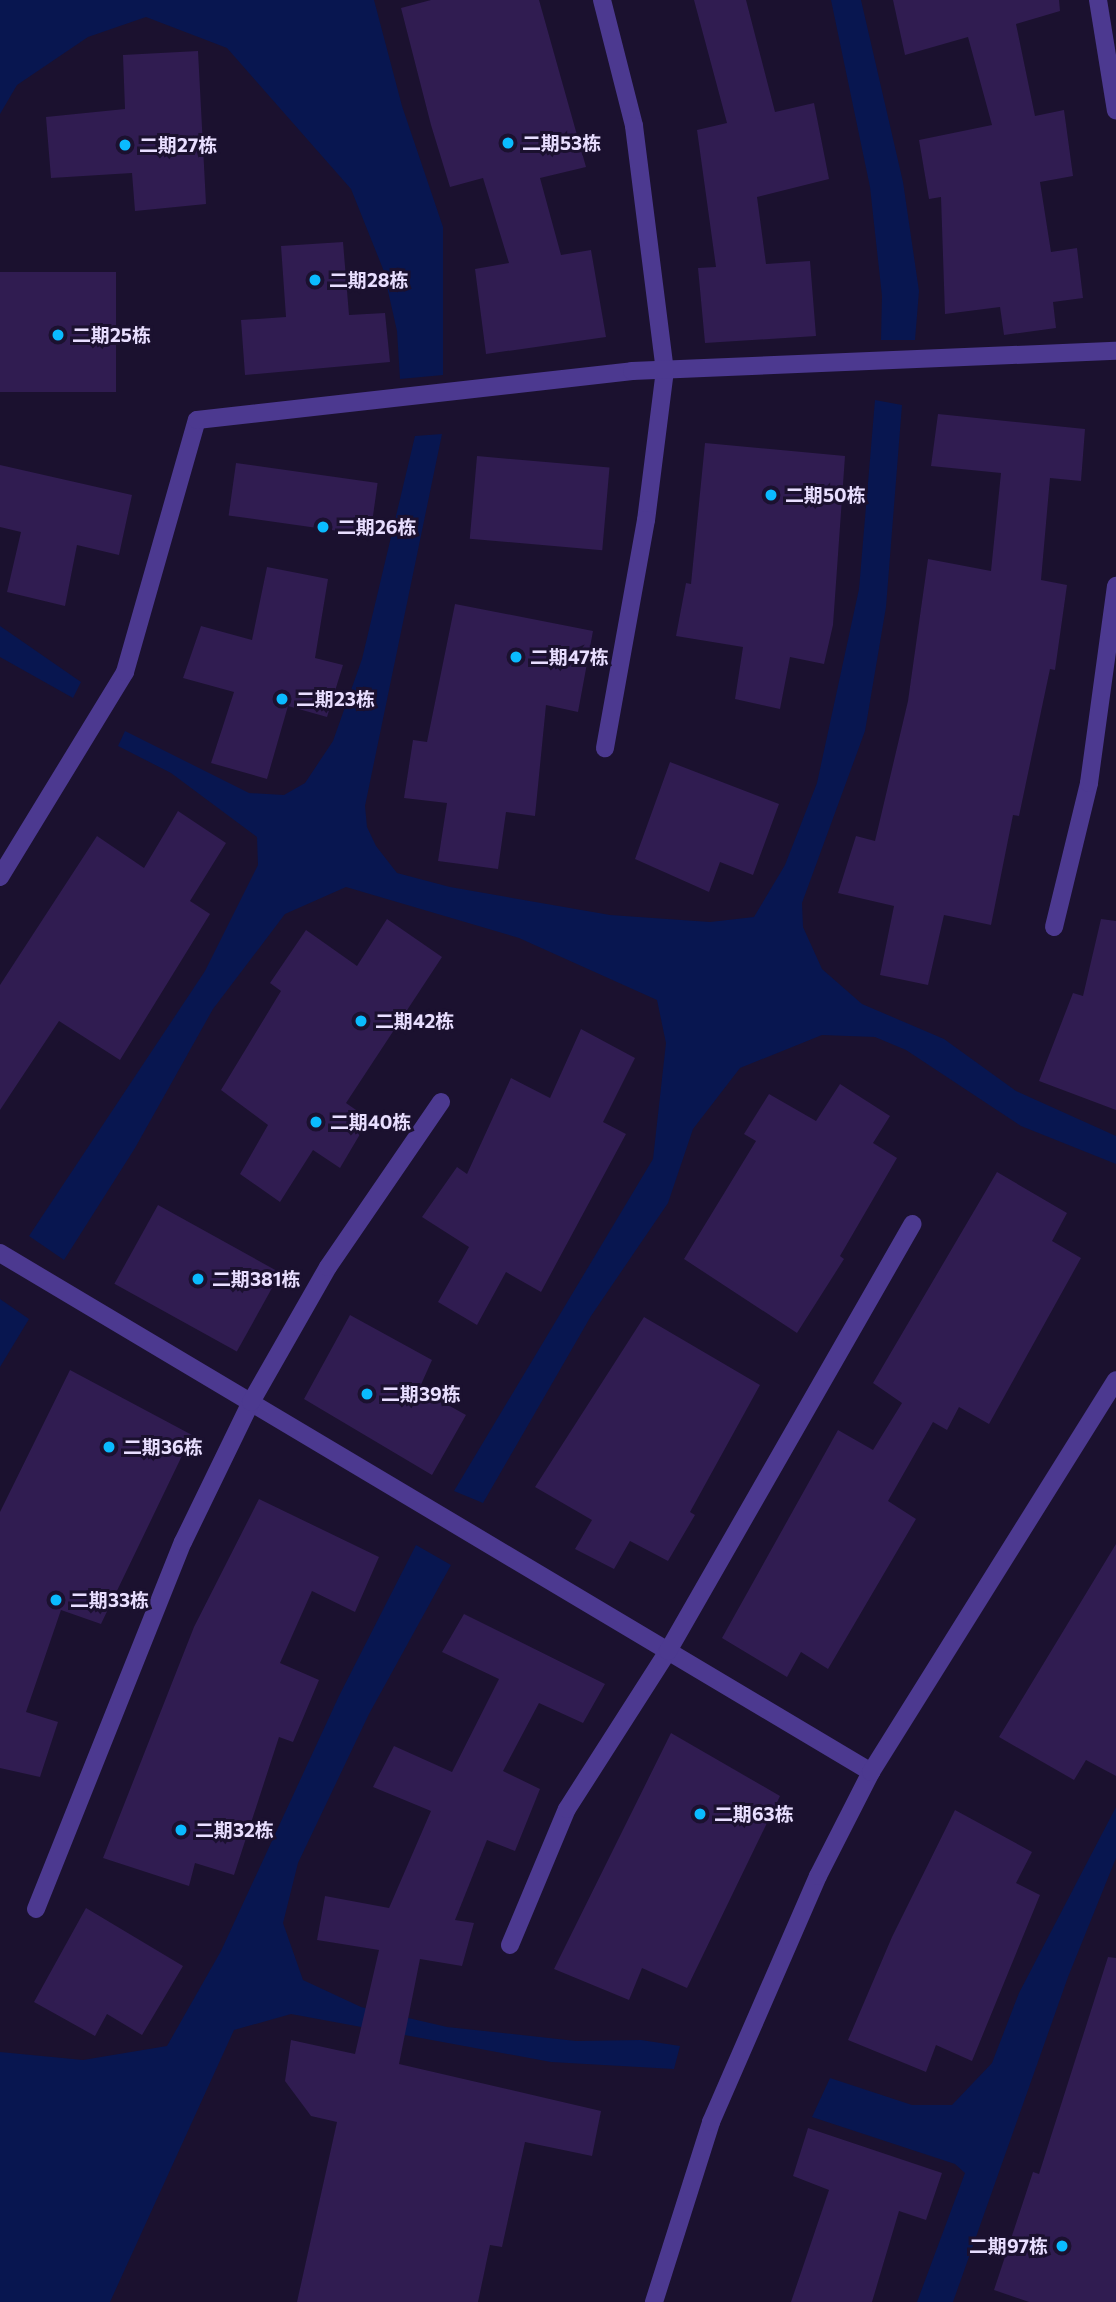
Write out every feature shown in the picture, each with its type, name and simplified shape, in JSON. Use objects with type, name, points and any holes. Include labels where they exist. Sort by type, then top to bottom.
[{"type":"street","points":[[602,0],[634,126],[665,370],[646,520],[605,748]]},
{"type":"street","points":[[1098,0],[1116,111]]},
{"type":"street","points":[[0,877],[125,672],[197,420],[665,370],[1116,351]]},
{"type":"street","points":[[1054,928],[1089,783],[1116,586]]},
{"type":"street","points":[[36,1909],[183,1542],[251,1402],[328,1267],[440,1102]]},
{"type":"street","points":[[510,1945],[567,1809],[668,1651],[913,1224]]},
{"type":"street","points":[[0,1254],[871,1772]]},
{"type":"street","points":[[654,2302],[711,2122],[807,1899],[871,1772],[1116,1380]]},
{"type":"shaded area","points":[[0,0],[374,0],[402,106],[443,227],[443,375],[400,379],[397,331],[383,269],[351,189],[227,48],[146,17],[88,37],[17,85],[0,114]]},
{"type":"shaded area","points":[[831,0],[861,0],[903,182],[919,291],[915,340],[881,340],[882,296],[870,187]]},
{"type":"shaded area","points":[[875,400],[902,405],[886,607],[865,731],[802,903],[803,927],[822,969],[862,1004],[944,1039],[1016,1091],[1116,1136],[1116,1164],[1021,1126],[906,1050],[875,1037],[822,1035],[740,1068],[693,1129],[668,1203],[591,1316],[483,1503],[454,1491],[653,1159],[666,1043],[657,1000],[519,938],[346,887],[285,914],[213,1009],[135,1148],[64,1260],[29,1236],[205,971],[258,865],[257,837],[171,773],[118,746],[125,731],[249,793],[284,795],[305,783],[333,741],[362,659],[415,436],[442,434],[365,806],[367,827],[376,846],[397,873],[450,887],[610,915],[710,922],[754,917],[785,865],[817,783],[859,589]]},
{"type":"shaded area","points":[[0,626],[81,682],[73,698],[0,657]]},
{"type":"shaded area","points":[[0,1299],[29,1319],[0,1367]]},
{"type":"shaded area","points":[[416,1545],[451,1565],[369,1714],[298,1863],[283,1923],[303,1980],[361,2007],[447,2027],[576,2041],[641,2040],[680,2046],[674,2069],[551,2062],[291,2014],[234,2030],[110,2302],[0,2302],[0,2052],[83,2060],[167,2046],[221,1951],[339,1696]]},
{"type":"shaded area","points":[[1116,1807],[1116,1858],[1068,1977],[953,2302],[917,2302],[965,2173],[955,2164],[812,2117],[830,2078],[912,2105],[952,2105],[992,2063],[1019,1993]]},
{"type":"building","points":[[431,0],[539,0],[586,167],[540,178],[561,255],[591,250],[606,337],[486,354],[475,269],[509,263],[483,178],[450,187],[431,125],[401,8]]},
{"type":"building","points":[[694,0],[746,0],[775,112],[814,103],[829,179],[757,197],[766,264],[810,261],[816,336],[705,343],[698,268],[716,267],[697,130],[727,123]]},
{"type":"building","points":[[893,0],[1059,0],[1060,11],[1016,24],[1035,116],[1064,110],[1073,176],[1040,182],[1051,252],[1077,248],[1083,298],[1053,302],[1056,328],[1004,335],[1000,307],[945,314],[941,197],[929,199],[919,140],[992,125],[968,37],[905,55]]},
{"type":"building","name":"二期27栋","points":[[198,51],[206,204],[135,211],[132,173],[51,178],[46,117],[125,109],[123,55]]},
{"type":"building","name":"二期28栋","points":[[343,242],[349,315],[385,313],[390,362],[245,375],[241,320],[286,317],[281,246]]},
{"type":"building","name":"二期25栋","points":[[0,272],[116,272],[116,392],[0,392]]},
{"type":"building","points":[[938,414],[1085,429],[1081,481],[1050,478],[1041,580],[1067,585],[1055,670],[1050,669],[1019,816],[1013,815],[991,925],[944,915],[928,985],[880,975],[894,906],[838,893],[856,836],[875,841],[908,701],[928,559],[991,571],[1001,473],[931,466]]},
{"type":"building","points":[[705,443],[845,456],[833,625],[824,664],[790,657],[780,709],[735,699],[743,647],[676,636],[686,583],[691,584]]},
{"type":"building","points":[[477,456],[609,468],[602,550],[470,539]]},
{"type":"building","name":"二期26栋","points":[[236,463],[378,483],[370,535],[229,515]]},
{"type":"building","points":[[0,465],[132,495],[119,555],[77,545],[65,606],[7,592],[21,532],[0,527]]},
{"type":"building","name":"二期23栋","points":[[267,567],[328,579],[315,658],[343,665],[327,717],[288,706],[267,779],[211,763],[234,692],[183,678],[201,626],[252,640]]},
{"type":"building","points":[[455,604],[593,631],[578,712],[546,705],[535,816],[506,812],[498,869],[438,861],[447,803],[404,798],[413,740],[427,742]]},
{"type":"building","points":[[670,762],[779,804],[753,875],[720,862],[709,892],[635,859]]},
{"type":"building","points":[[178,811],[226,843],[190,901],[210,914],[120,1060],[59,1021],[0,1110],[0,985],[97,836],[144,868]]},
{"type":"building","points":[[387,919],[442,957],[346,1103],[369,1119],[340,1168],[313,1150],[280,1202],[240,1174],[268,1125],[221,1090],[281,991],[270,983],[306,930],[357,966]]},
{"type":"building","points":[[1101,919],[1116,921],[1116,1110],[1039,1081],[1073,993],[1083,996]]},
{"type":"building","points":[[581,1029],[635,1058],[603,1122],[626,1134],[541,1292],[506,1272],[477,1325],[438,1302],[469,1247],[422,1217],[457,1167],[467,1174],[511,1078],[550,1098]]},
{"type":"building","points":[[840,1084],[890,1116],[873,1143],[897,1158],[840,1256],[844,1259],[797,1333],[684,1259],[756,1141],[744,1134],[769,1094],[816,1121]]},
{"type":"building","points":[[997,1172],[1067,1213],[1052,1241],[1081,1258],[989,1424],[959,1407],[947,1430],[933,1422],[888,1501],[916,1519],[828,1669],[801,1652],[787,1677],[722,1638],[838,1430],[873,1450],[902,1403],[873,1383]]},
{"type":"building","name":"二期381栋","points":[[158,1205],[280,1273],[237,1352],[114,1284]]},
{"type":"building","name":"二期39栋","points":[[350,1315],[432,1360],[419,1389],[466,1415],[432,1475],[304,1399]]},
{"type":"building","points":[[644,1317],[760,1385],[690,1512],[695,1515],[668,1561],[630,1541],[614,1569],[575,1549],[592,1520],[535,1487]]},
{"type":"building","points":[[70,1370],[192,1435],[101,1624],[61,1610],[26,1712],[58,1722],[40,1777],[0,1768],[0,1512]]},
{"type":"building","points":[[259,1499],[379,1557],[355,1612],[312,1591],[280,1663],[319,1680],[293,1742],[279,1737],[234,1875],[195,1863],[189,1886],[103,1858],[194,1627]]},
{"type":"building","points":[[1116,1544],[1116,1776],[1086,1760],[1074,1780],[999,1737]]},
{"type":"building","points":[[464,1614],[605,1684],[583,1723],[539,1703],[503,1771],[540,1789],[515,1851],[487,1840],[455,1920],[474,1923],[462,1966],[420,1959],[399,2064],[601,2111],[592,2156],[525,2142],[502,2247],[490,2245],[478,2302],[297,2302],[337,2122],[311,2116],[285,2081],[291,2040],[355,2054],[379,1950],[317,1940],[325,1896],[389,1908],[431,1811],[373,1787],[394,1746],[452,1772],[499,1679],[442,1652]]},
{"type":"building","points":[[671,1733],[780,1796],[687,1988],[642,1968],[629,2000],[554,1969]]},
{"type":"building","points":[[955,1810],[1032,1852],[1016,1883],[1040,1895],[972,2061],[936,2045],[926,2072],[848,2040],[892,1937]]},
{"type":"building","points":[[86,1908],[183,1966],[142,2035],[107,2014],[95,2036],[34,2002]]},
{"type":"building","points":[[1108,1957],[1116,1958],[1116,2302],[1029,2302],[994,2290],[1033,2172],[1039,2174]]},
{"type":"building","points":[[808,2128],[942,2173],[926,2220],[899,2211],[872,2302],[791,2302],[829,2190],[793,2176]]},
{"type":"place","name":"二期53栋","points":[[508,143]]},
{"type":"place","name":"二期27栋","points":[[125,145]]},
{"type":"place","name":"二期28栋","points":[[315,280]]},
{"type":"place","name":"二期25栋","points":[[58,335]]},
{"type":"place","name":"二期50栋","points":[[771,495]]},
{"type":"place","name":"二期26栋","points":[[323,527]]},
{"type":"place","name":"二期47栋","points":[[516,657]]},
{"type":"place","name":"二期23栋","points":[[282,699]]},
{"type":"place","name":"二期42栋","points":[[361,1021]]},
{"type":"place","name":"二期40栋","points":[[316,1122]]},
{"type":"place","name":"二期381栋","points":[[198,1279]]},
{"type":"place","name":"二期39栋","points":[[367,1394]]},
{"type":"place","name":"二期36栋","points":[[109,1447]]},
{"type":"place","name":"二期33栋","points":[[56,1600]]},
{"type":"place","name":"二期63栋","points":[[700,1814]]},
{"type":"place","name":"二期32栋","points":[[181,1830]]},
{"type":"place","name":"二期97栋","points":[[1062,2246]]}]
